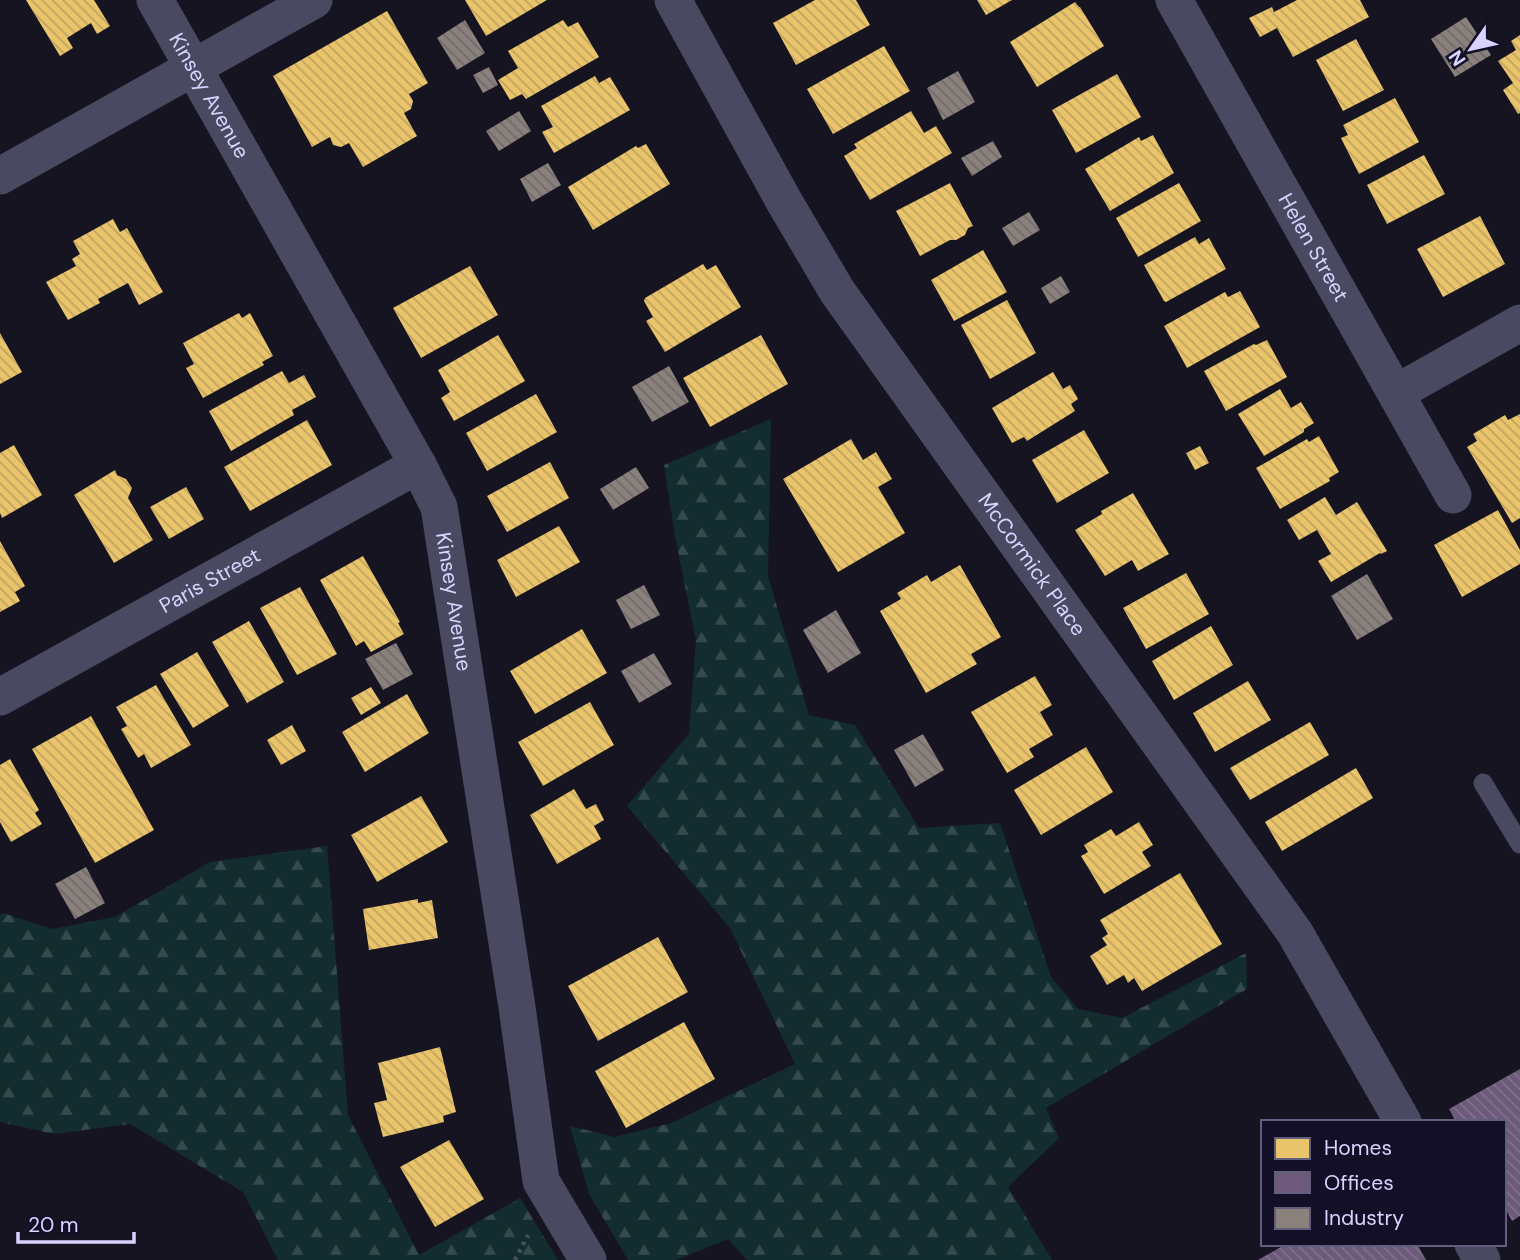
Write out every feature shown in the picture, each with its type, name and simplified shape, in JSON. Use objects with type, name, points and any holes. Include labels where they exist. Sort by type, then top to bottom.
[{"type":"street","name":"Kinsey Avenue","points":[[155,0],[418,465],[439,507],[517,1007],[541,1181],[588,1260]]},
{"type":"street","points":[[0,176],[314,0]]},
{"type":"street","name":"McCormick Place","points":[[673,0],[837,291],[1295,933],[1402,1120]]},
{"type":"street","name":"Helen Street","points":[[1174,0],[1453,495]]},
{"type":"street","points":[[1396,393],[1520,323]]},
{"type":"street","name":"Paris Street","points":[[0,697],[418,465]]},
{"type":"lane","points":[[1483,783],[1520,844]]},
{"type":"green space","points":[[771,419],[768,576],[809,715],[855,725],[919,828],[1000,823],[1051,977],[1078,1009],[1122,1018],[1246,953],[1247,989],[1046,1108],[1059,1138],[1008,1187],[1052,1260],[747,1260],[728,1239],[676,1260],[628,1260],[589,1194],[570,1126],[615,1137],[671,1123],[795,1064],[730,928],[627,806],[689,734],[696,641],[664,465]]},
{"type":"green space","points":[[327,846],[348,1115],[419,1255],[520,1198],[558,1260],[278,1260],[243,1192],[130,1124],[54,1134],[0,1122],[0,915],[3,913],[52,929],[115,917],[210,862]]},
{"type":"building: Homes","points":[[26,0],[94,0],[110,26],[97,34],[91,23],[67,38],[73,48],[60,56]]},
{"type":"building: Homes","points":[[465,0],[547,0],[486,36]]},
{"type":"building: Homes","points":[[815,0],[856,0],[870,25],[796,65],[773,23]]},
{"type":"building: Homes","points":[[977,0],[1012,0],[986,15]]},
{"type":"building: Homes","points":[[1297,0],[1360,0],[1369,17],[1293,57],[1277,28],[1260,37],[1249,18],[1272,7],[1274,12]]},
{"type":"building: Homes","points":[[1075,2],[1104,46],[1037,87],[1010,42]]},
{"type":"building: Homes","points":[[387,11],[428,83],[409,94],[413,101],[411,109],[404,113],[417,136],[363,167],[349,143],[341,147],[333,145],[330,137],[312,147],[273,76]]},
{"type":"building: Homes","points":[[563,20],[568,27],[578,22],[599,57],[526,99],[522,94],[510,100],[498,80],[518,68],[508,51]]},
{"type":"building: Homes","points":[[1520,35],[1518,114],[1503,90],[1513,83],[1498,61],[1516,50],[1511,41]]},
{"type":"building: Homes","points":[[1356,39],[1384,90],[1343,111],[1316,60]]},
{"type":"building: Homes","points":[[884,46],[910,91],[833,134],[807,89]]},
{"type":"building: Homes","points":[[1117,74],[1141,117],[1076,153],[1052,110]]},
{"type":"building: Homes","points":[[595,76],[599,83],[610,77],[630,110],[554,153],[542,132],[553,127],[541,106]]},
{"type":"building: Homes","points":[[1395,98],[1419,142],[1359,174],[1341,138],[1348,135],[1343,125]]},
{"type":"building: Homes","points":[[911,111],[924,133],[936,126],[952,153],[870,200],[844,156],[857,148],[854,144]]},
{"type":"building: Homes","points":[[1153,135],[1174,173],[1110,211],[1085,169],[1139,137],[1141,141]]},
{"type":"building: Homes","points":[[646,144],[670,184],[593,230],[568,187],[636,146],[638,148]]},
{"type":"building: Homes","points":[[1424,155],[1445,194],[1387,224],[1367,185]]},
{"type":"building: Homes","points":[[950,183],[973,226],[968,228],[965,235],[920,256],[896,211]]},
{"type":"building: Homes","points":[[1179,183],[1201,221],[1138,257],[1116,218]]},
{"type":"building: Homes","points":[[1480,216],[1505,264],[1443,297],[1417,249]]},
{"type":"building: Homes","points":[[113,219],[120,232],[127,228],[163,292],[139,305],[128,283],[98,299],[100,303],[68,320],[46,282],[76,266],[72,259],[80,254],[73,241]]},
{"type":"building: Homes","points":[[1195,237],[1199,244],[1209,238],[1226,269],[1166,302],[1144,265]]},
{"type":"building: Homes","points":[[983,250],[1007,292],[954,321],[931,280]]},
{"type":"building: Homes","points":[[703,264],[707,270],[716,265],[741,307],[665,352],[646,321],[653,317],[645,298]]},
{"type":"building: Homes","points":[[470,266],[498,315],[421,358],[393,308]]},
{"type":"building: Homes","points":[[1240,291],[1260,327],[1187,368],[1164,326],[1225,292],[1228,297]]},
{"type":"building: Homes","points":[[1007,300],[1036,353],[990,379],[961,325]]},
{"type":"building: Homes","points":[[239,313],[242,318],[250,313],[273,356],[262,362],[264,365],[203,398],[186,368],[194,364],[183,343]]},
{"type":"building: Homes","points":[[0,333],[22,372],[0,384]]},
{"type":"building: Homes","points":[[498,335],[525,381],[454,421],[441,398],[450,392],[438,370]]},
{"type":"building: Homes","points":[[761,335],[788,384],[710,427],[683,378]]},
{"type":"building: Homes","points":[[1267,340],[1287,377],[1226,411],[1204,371],[1254,344]]},
{"type":"building: Homes","points":[[282,371],[289,383],[304,375],[316,397],[292,410],[294,415],[231,451],[209,411]]},
{"type":"building: Homes","points":[[1053,372],[1063,389],[1070,385],[1078,399],[1071,404],[1075,411],[1027,441],[1024,437],[1012,443],[992,408]]},
{"type":"building: Homes","points":[[1280,389],[1291,408],[1301,402],[1314,423],[1264,456],[1238,414]]},
{"type":"building: Homes","points":[[536,394],[557,432],[487,471],[466,433]]},
{"type":"building: Homes","points":[[1520,414],[1520,518],[1512,523],[1467,447],[1477,441],[1473,434],[1505,415],[1508,420]]},
{"type":"building: Homes","points":[[307,420],[332,465],[250,511],[224,467]]},
{"type":"building: Homes","points":[[1084,430],[1109,473],[1057,503],[1032,460]]},
{"type":"building: Homes","points":[[1319,436],[1339,472],[1329,478],[1330,481],[1280,509],[1256,468],[1307,439],[1309,442]]},
{"type":"building: Homes","points":[[851,439],[863,460],[876,452],[892,479],[878,487],[905,533],[838,572],[783,479]]},
{"type":"building: Homes","points":[[14,445],[42,495],[2,518],[0,453]]},
{"type":"building: Homes","points":[[1200,446],[1209,463],[1195,470],[1186,453]]},
{"type":"building: Homes","points":[[550,462],[569,498],[507,532],[487,496]]},
{"type":"building: Homes","points":[[115,470],[132,488],[128,498],[153,540],[114,563],[74,495]]},
{"type":"building: Homes","points":[[186,487],[204,519],[169,539],[150,507]]},
{"type":"building: Homes","points":[[1133,493],[1169,554],[1138,571],[1132,560],[1105,576],[1075,530]]},
{"type":"building: Homes","points":[[1325,497],[1336,515],[1357,502],[1387,551],[1331,582],[1318,561],[1331,554],[1317,530],[1299,540],[1287,520]]},
{"type":"building: Homes","points":[[1498,510],[1520,550],[1520,564],[1462,597],[1434,545]]},
{"type":"building: Homes","points":[[559,526],[580,562],[516,597],[497,560]]},
{"type":"building: Homes","points":[[0,541],[25,586],[15,592],[20,601],[0,612]]},
{"type":"building: Homes","points":[[363,556],[404,634],[371,652],[364,641],[356,646],[320,580]]},
{"type":"building: Homes","points":[[960,565],[1001,637],[971,654],[977,664],[926,693],[880,611],[901,599],[897,593],[927,575],[931,582]]},
{"type":"building: Homes","points":[[1186,573],[1209,614],[1146,649],[1123,608]]},
{"type":"building: Homes","points":[[300,587],[337,654],[297,675],[260,608]]},
{"type":"building: Homes","points":[[249,621],[284,682],[247,703],[212,642]]},
{"type":"building: Homes","points":[[1211,626],[1233,665],[1174,700],[1152,661]]},
{"type":"building: Homes","points":[[582,629],[607,673],[535,714],[510,671]]},
{"type":"building: Homes","points":[[197,652],[229,706],[193,728],[160,674]]},
{"type":"building: Homes","points":[[1035,676],[1052,705],[1040,712],[1053,735],[1029,749],[1034,757],[1007,773],[971,712]]},
{"type":"building: Homes","points":[[1248,681],[1271,720],[1215,752],[1193,713]]},
{"type":"building: Homes","points":[[156,685],[191,745],[151,768],[144,754],[138,758],[121,729],[127,726],[116,707]]},
{"type":"building: Homes","points":[[371,687],[381,703],[361,715],[351,698]]},
{"type":"building: Homes","points":[[407,694],[429,733],[365,772],[342,732]]},
{"type":"building: Homes","points":[[590,702],[614,745],[543,786],[518,742]]},
{"type":"building: Homes","points":[[91,716],[154,830],[95,863],[32,749]]},
{"type":"building: Homes","points":[[1310,722],[1329,755],[1250,800],[1230,768]]},
{"type":"building: Homes","points":[[292,725],[306,751],[281,765],[267,740]]},
{"type":"building: Homes","points":[[1086,747],[1113,792],[1041,835],[1014,790]]},
{"type":"building: Homes","points":[[10,759],[39,810],[35,813],[42,824],[11,842],[0,822],[0,765]]},
{"type":"building: Homes","points":[[1356,768],[1373,798],[1282,851],[1265,822]]},
{"type":"building: Homes","points":[[574,789],[586,809],[596,804],[604,820],[594,826],[601,839],[557,864],[530,815]]},
{"type":"building: Homes","points":[[421,796],[448,842],[377,882],[351,835]]},
{"type":"building: Homes","points":[[1139,822],[1153,845],[1142,852],[1151,866],[1104,894],[1081,856],[1088,852],[1084,845],[1111,829],[1116,836]]},
{"type":"building: Homes","points":[[1180,873],[1222,944],[1142,991],[1134,978],[1128,983],[1124,975],[1107,985],[1090,956],[1107,945],[1102,938],[1108,934],[1100,920]]},
{"type":"building: Homes","points":[[418,899],[418,903],[432,900],[438,938],[369,950],[363,909]]},
{"type":"building: Homes","points":[[658,937],[688,992],[598,1041],[568,986]]},
{"type":"building: Homes","points":[[684,1022],[715,1079],[626,1128],[595,1071]]},
{"type":"building: Homes","points":[[440,1047],[456,1112],[443,1116],[444,1122],[383,1137],[374,1103],[387,1100],[378,1063]]},
{"type":"building: Homes","points":[[449,1140],[484,1199],[435,1227],[400,1167]]},
{"type":"building: Offices","points":[[1520,1069],[1520,1216],[1512,1221],[1506,1210],[1506,1120],[1455,1120],[1449,1109]]},
{"type":"building: Offices","points":[[1282,1246],[1418,1246],[1426,1260],[1258,1260]]},
{"type":"building: Industry","points":[[1466,17],[1491,55],[1455,77],[1431,39]]},
{"type":"building: Industry","points":[[465,20],[485,53],[457,70],[437,38]]},
{"type":"building: Industry","points":[[489,67],[498,85],[483,93],[473,75]]},
{"type":"building: Industry","points":[[958,71],[975,102],[943,120],[927,88]]},
{"type":"building: Industry","points":[[519,111],[531,131],[499,151],[486,131]]},
{"type":"building: Industry","points":[[993,141],[1002,157],[972,176],[961,158]]},
{"type":"building: Industry","points":[[548,163],[561,185],[532,202],[520,179]]},
{"type":"building: Industry","points":[[1029,212],[1040,230],[1013,246],[1002,228]]},
{"type":"building: Industry","points":[[1061,276],[1070,292],[1050,304],[1041,288]]},
{"type":"building: Industry","points":[[669,366],[689,402],[652,422],[632,387]]},
{"type":"building: Industry","points":[[636,467],[649,488],[613,510],[600,489]]},
{"type":"building: Industry","points":[[1367,574],[1393,619],[1357,640],[1331,596]]},
{"type":"building: Industry","points":[[644,585],[660,615],[631,629],[616,600]]},
{"type":"building: Industry","points":[[836,610],[861,653],[828,673],[803,630]]},
{"type":"building: Industry","points":[[396,643],[413,674],[383,690],[365,659]]},
{"type":"building: Industry","points":[[654,653],[672,684],[639,703],[621,671]]},
{"type":"building: Industry","points":[[923,734],[944,770],[915,787],[894,750]]},
{"type":"building: Industry","points":[[86,867],[105,903],[75,919],[55,884]]}]
